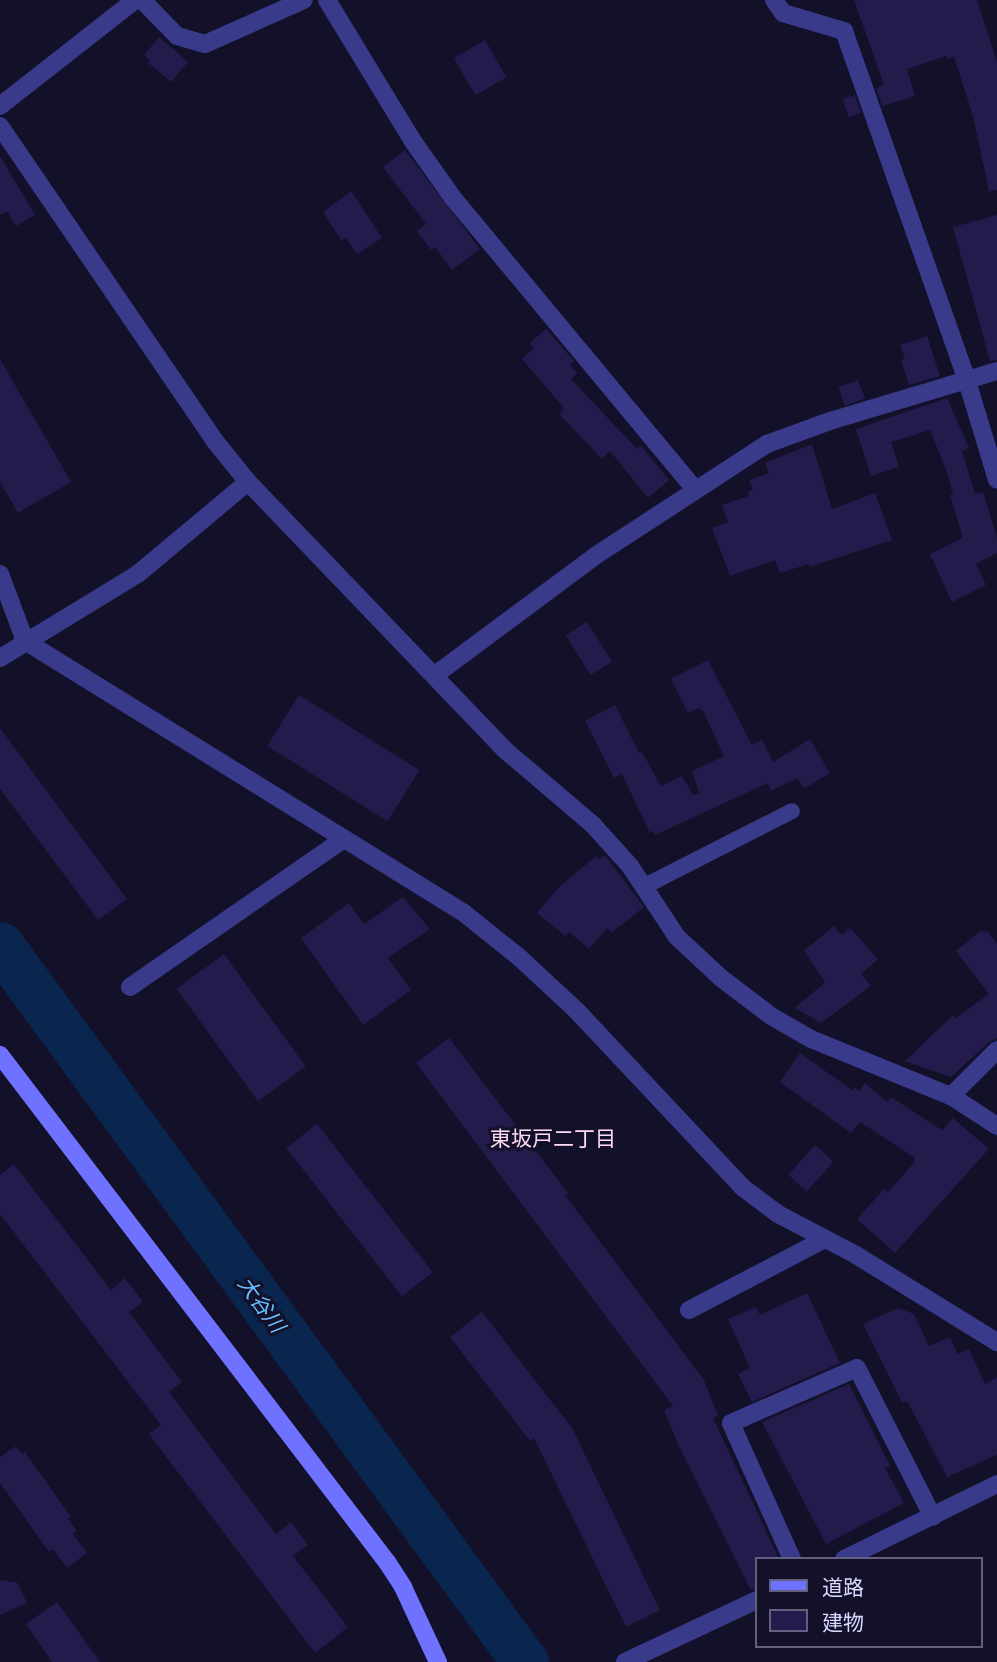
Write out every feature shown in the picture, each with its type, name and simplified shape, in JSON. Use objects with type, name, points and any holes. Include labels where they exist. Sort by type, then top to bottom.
[{"type":"street","points":[[0,106],[135,0]]},
{"type":"street","points":[[142,0],[177,36],[205,44],[304,0]]},
{"type":"street","points":[[327,0],[412,140],[453,198],[695,490]]},
{"type":"street","points":[[774,0],[783,13],[844,31],[967,381],[997,480]]},
{"type":"street","points":[[0,126],[214,440],[248,482],[505,750],[593,825],[630,866],[677,937],[721,978],[771,1016],[811,1039],[951,1096],[997,1126]]},
{"type":"street","points":[[435,675],[596,556],[767,444],[830,421],[997,371]]},
{"type":"street","points":[[0,658],[139,573],[248,482]]},
{"type":"street","points":[[0,574],[25,641],[464,913],[520,958],[577,1012],[743,1188],[778,1214],[825,1239],[997,1342]]},
{"type":"street","points":[[130,987],[344,839]]},
{"type":"street","points":[[951,1096],[997,1051]]},
{"type":"street","points":[[0,1055],[387,1562],[403,1587],[438,1662]]},
{"type":"street","points":[[689,1310],[825,1239]]},
{"type":"street","points":[[791,1557],[731,1423],[857,1368],[933,1517]]},
{"type":"street","points":[[848,1557],[997,1484]]},
{"type":"street","points":[[625,1662],[755,1601]]},
{"type":"lane","points":[[643,887],[792,811]]},
{"type":"building","points":[[854,0],[977,0],[997,62],[997,190],[989,191],[973,116],[954,57],[947,59],[946,56],[907,69],[915,96],[882,106],[876,88],[884,85]]},
{"type":"building","points":[[159,37],[188,62],[171,82],[147,62],[150,60],[144,55]]},
{"type":"building","points":[[485,40],[506,77],[475,95],[454,58]]},
{"type":"building","points":[[855,95],[861,113],[849,117],[843,99]]},
{"type":"building","points":[[405,150],[480,249],[452,270],[435,247],[431,250],[417,231],[426,224],[383,167]]},
{"type":"building","points":[[0,156],[35,215],[16,226],[7,211],[0,215]]},
{"type":"building","points":[[351,191],[382,238],[357,254],[346,238],[341,240],[323,212]]},
{"type":"building","points":[[997,215],[997,360],[990,361],[953,227]]},
{"type":"building","points":[[546,329],[574,361],[570,365],[577,373],[571,379],[637,449],[641,446],[669,480],[648,498],[610,451],[602,459],[559,414],[564,408],[522,359],[534,348],[530,343]]},
{"type":"building","points":[[927,336],[940,376],[909,385],[901,360],[905,359],[900,345]]},
{"type":"building","points":[[0,359],[71,482],[18,513],[0,482]]},
{"type":"building","points":[[858,380],[865,399],[845,406],[838,387]]},
{"type":"building","points":[[947,398],[969,448],[962,451],[975,494],[983,492],[997,538],[997,553],[976,564],[986,585],[952,602],[930,554],[963,538],[950,495],[953,494],[948,475],[930,430],[891,442],[899,467],[871,476],[856,429]]},
{"type":"building","points":[[812,444],[832,509],[875,493],[892,540],[809,567],[809,564],[780,573],[775,560],[730,576],[712,528],[728,522],[722,505],[749,496],[748,492],[753,490],[749,480],[769,473],[765,463]]},
{"type":"building","points":[[587,622],[612,662],[591,675],[566,635]]},
{"type":"building","points":[[708,660],[752,745],[762,740],[773,762],[810,739],[830,773],[807,787],[803,787],[797,778],[771,791],[768,783],[655,835],[653,831],[650,833],[622,774],[614,778],[585,721],[615,705],[639,753],[642,752],[661,786],[682,776],[693,795],[699,793],[692,771],[724,756],[703,711],[698,708],[688,713],[671,679]]},
{"type":"building","points":[[299,695],[419,770],[388,821],[267,746]]},
{"type":"building","points":[[0,728],[127,899],[98,920],[0,789]]},
{"type":"building","points":[[605,855],[644,907],[611,933],[607,928],[589,949],[569,932],[565,936],[537,913],[557,889],[596,856],[599,860]]},
{"type":"building","points":[[403,897],[430,929],[388,958],[411,990],[363,1025],[301,938],[349,903],[364,924]]},
{"type":"building","points":[[834,926],[842,935],[850,928],[878,959],[861,974],[871,986],[821,1023],[795,1008],[825,982],[804,951]]},
{"type":"building","points":[[982,930],[984,933],[987,931],[997,944],[997,1038],[989,1042],[951,1077],[905,1061],[953,1015],[956,1018],[989,994],[956,951]]},
{"type":"building","points":[[224,954],[306,1066],[258,1101],[176,989]]},
{"type":"building","points":[[449,1038],[568,1193],[565,1195],[704,1380],[718,1416],[713,1418],[778,1557],[755,1557],[755,1589],[751,1590],[677,1442],[664,1410],[673,1406],[416,1063]]},
{"type":"building","points":[[800,1053],[852,1090],[855,1087],[859,1091],[865,1083],[887,1102],[891,1097],[942,1130],[953,1118],[989,1149],[895,1253],[857,1219],[884,1189],[888,1192],[914,1163],[915,1158],[860,1122],[851,1133],[780,1082]]},
{"type":"building","points":[[317,1124],[433,1272],[402,1296],[286,1148]]},
{"type":"building","points":[[815,1145],[834,1162],[807,1191],[788,1175]]},
{"type":"building","points":[[14,1164],[111,1290],[125,1278],[143,1302],[129,1312],[182,1382],[169,1392],[276,1534],[291,1522],[308,1545],[293,1556],[348,1627],[315,1653],[149,1434],[161,1425],[0,1214],[0,1175]]},
{"type":"building","points":[[807,1293],[840,1363],[752,1402],[738,1374],[750,1368],[728,1319],[756,1307],[760,1315]]},
{"type":"building","points":[[898,1308],[914,1314],[929,1346],[950,1337],[958,1354],[969,1349],[985,1384],[997,1377],[997,1455],[947,1477],[907,1401],[902,1403],[863,1324]]},
{"type":"building","points":[[482,1312],[572,1428],[660,1610],[626,1627],[534,1438],[530,1441],[450,1337]]},
{"type":"building","points":[[849,1384],[890,1466],[885,1468],[904,1503],[826,1544],[762,1422]]},
{"type":"building","points":[[16,1446],[22,1454],[25,1452],[71,1517],[68,1519],[77,1531],[73,1534],[87,1553],[67,1568],[53,1549],[49,1552],[0,1483],[0,1457]]},
{"type":"building","points":[[0,1580],[18,1583],[27,1603],[0,1615]]},
{"type":"building","points":[[57,1602],[100,1662],[52,1662],[26,1624]]},
{"type":"waterway","name":"大谷川","points":[[0,945],[525,1662]]},
{"type":"district","name":"東坂戸二丁目","points":[[553,1138]]}]
